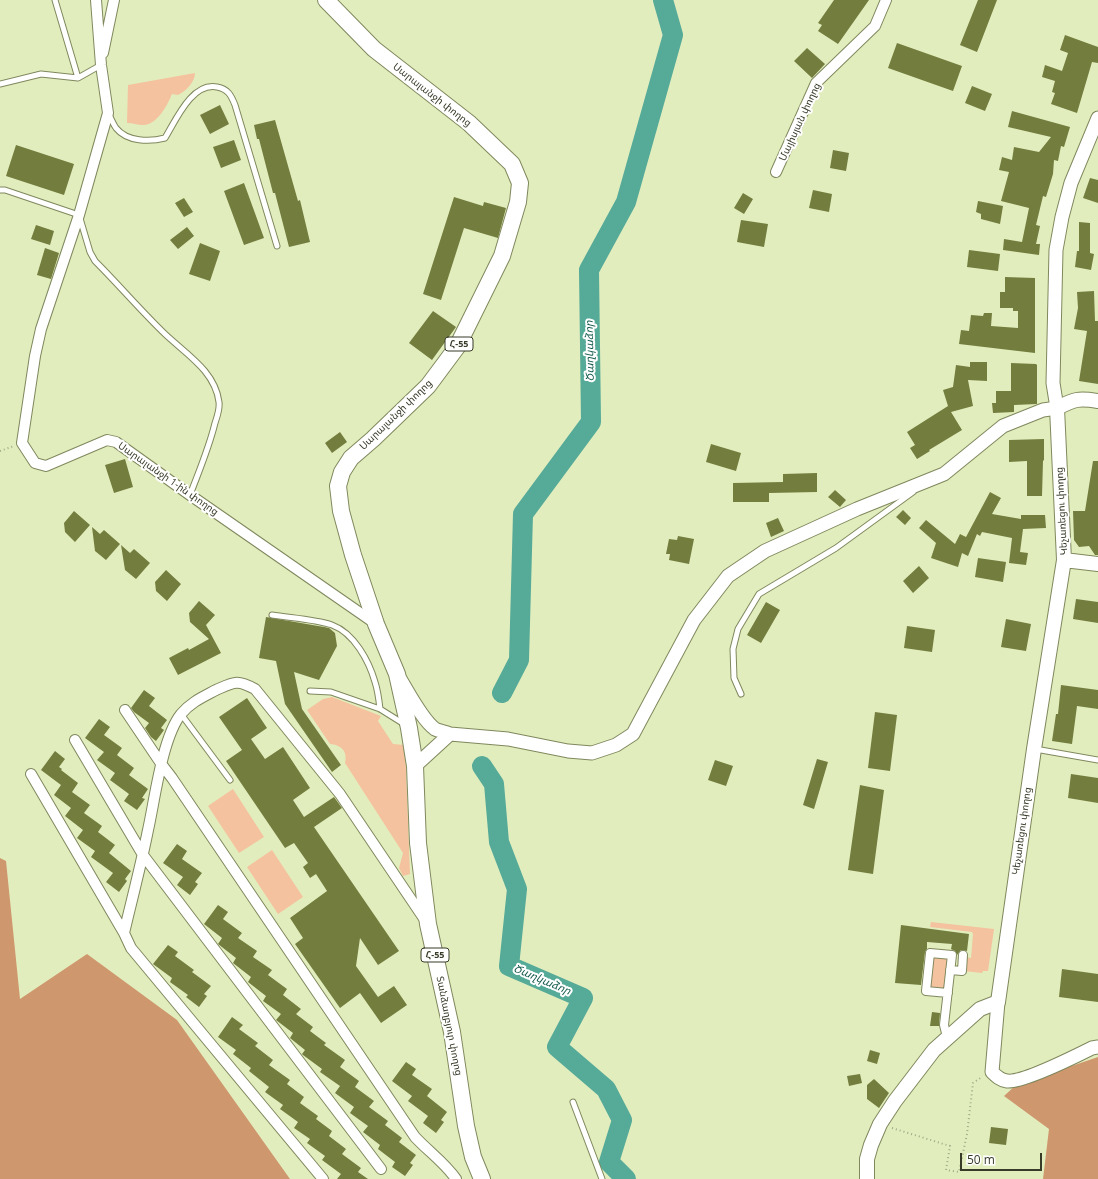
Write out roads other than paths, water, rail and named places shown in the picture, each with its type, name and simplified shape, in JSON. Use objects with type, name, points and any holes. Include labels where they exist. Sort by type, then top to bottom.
[{"type":"main road","name":"Սարալանջի փողոց","points":[[326,0],[374,50],[468,123],[512,164],[520,183],[518,202],[502,256],[457,347],[428,386],[351,458],[342,472],[338,486],[341,511],[353,556],[376,624],[397,674],[410,728]]},
{"type":"main road","points":[[1057,408],[1073,400],[1083,398],[1098,401]]},
{"type":"main road","name":"Կեչառեցու փողոց","points":[[998,1002],[1034,748],[1064,560],[1057,408]]},
{"type":"main road","points":[[1064,560],[1098,564]]},
{"type":"main road","name":"Տանձաղբյուր փողոց","points":[[410,728],[415,766],[418,843],[428,924],[452,1032],[466,1126],[473,1157],[482,1179]]},
{"type":"main road","points":[[867,1179],[867,1159],[880,1124],[895,1101],[934,1050],[947,1037],[980,1009],[998,1002]]},
{"type":"street","points":[[80,215],[108,113],[101,65],[96,0]]},
{"type":"street","points":[[101,65],[114,0]]},
{"type":"street","name":"Մայիսյան փողոց","points":[[776,172],[816,83],[875,26],[886,0]]},
{"type":"street","name":"Կեչառեցու փողոց","points":[[1057,408],[1053,383],[1056,250],[1062,217],[1071,183],[1098,118]]},
{"type":"street","name":"Սարալանջի 1-ին փողոց","points":[[80,215],[41,329],[35,356],[22,443],[35,463],[46,466],[107,440],[116,442],[376,624]]},
{"type":"street","points":[[397,674],[427,721],[435,729],[450,734],[508,739],[568,751],[592,752],[616,745],[633,734],[694,620],[728,576],[765,551],[857,509],[944,474],[1003,426],[1043,410],[1057,408]]},
{"type":"street","points":[[124,934],[143,855],[162,765],[171,733],[181,714],[193,702],[233,682],[244,683],[255,689],[340,794],[428,924]]},
{"type":"street","points":[[125,710],[415,1137],[427,1150],[449,1169],[456,1179]]},
{"type":"street","points":[[415,766],[450,734]]},
{"type":"street","points":[[76,740],[143,855],[381,1169]]},
{"type":"street","points":[[31,774],[139,960],[323,1179]]},
{"type":"street","points":[[947,1037],[944,1025],[948,993],[952,955],[930,953],[926,991],[948,993]]},
{"type":"street","points":[[950,970],[962,972],[963,955]]},
{"type":"street","points":[[998,1002],[992,1072],[998,1078],[1008,1081],[1022,1079],[1092,1048],[1098,1047]]},
{"type":"lane","points":[[56,0],[78,78]]},
{"type":"lane","points":[[0,84],[41,74],[78,78],[101,65]]},
{"type":"lane","points":[[108,113],[116,128],[122,133],[138,140],[153,141],[165,138],[190,98],[201,89],[209,86],[218,87],[231,94],[277,246]]},
{"type":"lane","points":[[0,190],[6,190],[80,215],[90,252],[95,261],[165,334],[199,363],[212,382],[219,404],[213,434],[190,495]]},
{"type":"lane","points":[[741,694],[734,678],[733,649],[738,629],[759,594],[836,548],[926,482]]},
{"type":"lane","points":[[272,616],[333,626],[348,635],[369,665],[376,683],[380,709]]},
{"type":"lane","points":[[310,691],[331,692],[380,709],[410,728]]},
{"type":"lane","points":[[181,714],[230,780]]},
{"type":"lane","points":[[1034,748],[1098,760]]},
{"type":"lane","points":[[573,1102],[602,1179]]},
{"type":"waterway","name":"Ծաղկաձոր","points":[[502,693],[519,660],[523,514],[591,422],[589,270],[626,202],[673,35],[663,0]]},
{"type":"waterway","name":"Ծաղկաձոր","points":[[482,766],[494,784],[499,842],[517,889],[509,966],[583,998],[557,1047],[606,1089],[622,1120],[609,1162],[626,1179]]}]
